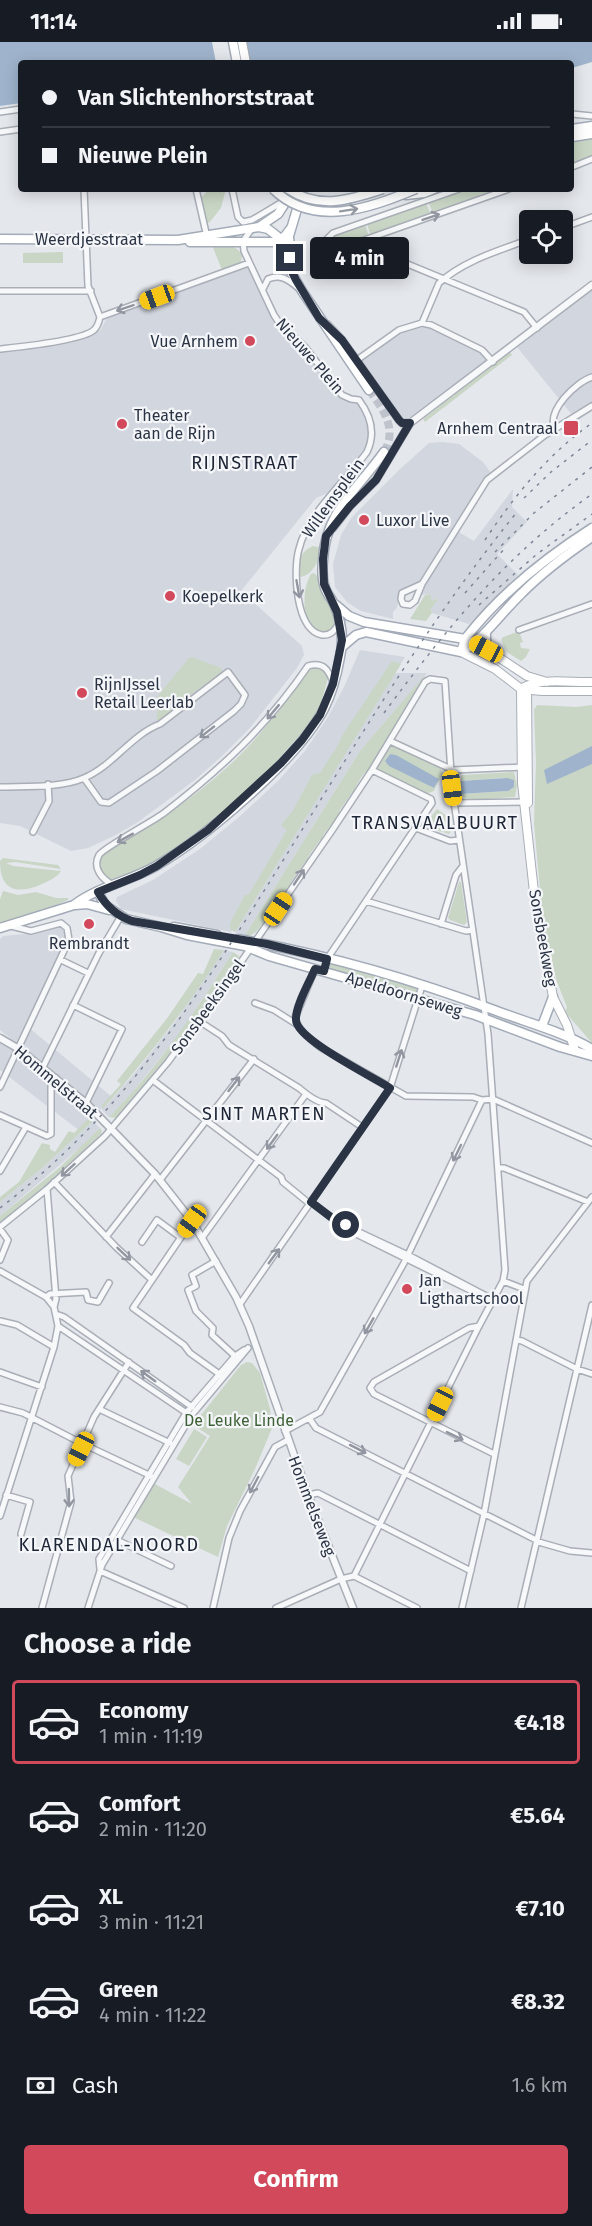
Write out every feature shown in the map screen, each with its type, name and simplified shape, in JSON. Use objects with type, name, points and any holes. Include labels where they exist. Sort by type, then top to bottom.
[{"type":"main road","points":[[233,42],[236,60]]},
{"type":"main road","points":[[242,42],[245,60]]},
{"type":"main road","points":[[574,129],[592,126]]},
{"type":"main road","points":[[574,139],[589,135]]},
{"type":"main road","points":[[277,192],[292,203],[314,211],[326,212],[353,210],[408,192]]},
{"type":"main road","points":[[255,228],[278,214],[291,192],[305,198],[332,202],[373,192]]},
{"type":"main road","name":"Nieuwe Plein","points":[[291,270],[288,248],[291,228],[302,192]]},
{"type":"main road","points":[[400,195],[426,192]]},
{"type":"main road","points":[[255,228],[273,232],[279,240],[291,228]]},
{"type":"main road","name":"Weerdjesstraat","points":[[0,239],[178,240],[255,228]]},
{"type":"main road","name":"Weerdjesstraat","points":[[207,237],[243,243],[279,240]]},
{"type":"main road","name":"Nieuwe Plein","points":[[279,240],[284,260],[302,291],[369,390]]},
{"type":"main road","name":"Willemsplein","points":[[74,905],[83,898],[140,875],[208,830],[247,796],[302,740],[325,707],[344,643],[340,621],[324,584],[326,537],[337,512],[384,452]]},
{"type":"main road","points":[[461,652],[465,639],[524,579],[592,528]]},
{"type":"main road","points":[[461,652],[486,634],[533,583],[592,537]]},
{"type":"main road","points":[[333,603],[349,616],[364,622],[465,639],[486,649],[518,672],[547,682]]},
{"type":"main road","points":[[344,643],[359,633],[366,632],[461,652],[538,691],[592,691]]},
{"type":"main road","points":[[486,634],[486,649]]},
{"type":"main road","points":[[518,672],[526,686]]},
{"type":"main road","points":[[526,686],[547,682],[592,682]]},
{"type":"main road","name":"Sonsbeekweg","points":[[525,767],[526,686]]},
{"type":"main road","name":"Sonsbeekweg","points":[[526,686],[526,820],[542,942],[554,997],[575,1051]]},
{"type":"main road","points":[[527,703],[538,691]]},
{"type":"main road","points":[[98,892],[105,905],[119,915]]},
{"type":"main road","name":"Apeldoornseweg","points":[[74,905],[91,904],[132,921],[187,935],[327,959],[422,986],[542,1026],[571,1037],[592,1049]]},
{"type":"main road","points":[[1,929],[74,905]]},
{"type":"main road","name":"Apeldoornseweg","points":[[253,945],[269,956],[486,1019],[592,1056]]},
{"type":"main road","points":[[542,1026],[554,997]]},
{"type":"street","points":[[0,112],[18,110]]},
{"type":"street","points":[[574,114],[592,116]]},
{"type":"street","points":[[0,132],[18,129]]},
{"type":"street","points":[[574,166],[591,160]]},
{"type":"street","points":[[0,349],[89,333],[98,325],[100,317],[88,286],[84,192]]},
{"type":"street","points":[[197,192],[207,237]]},
{"type":"street","points":[[233,192],[238,217],[243,222],[262,216],[291,192]]},
{"type":"street","points":[[450,192],[333,233],[326,240],[330,252],[501,192]]},
{"type":"street","points":[[573,224],[592,217]]},
{"type":"street","points":[[243,243],[245,236],[255,228]]},
{"type":"street","points":[[376,237],[388,256],[524,312],[537,328]]},
{"type":"street","name":"Nieuwe Plein","points":[[243,243],[249,263],[280,324],[305,347],[338,391],[347,398],[359,400],[369,417],[372,435]]},
{"type":"street","points":[[422,323],[439,283],[462,266],[519,243]]},
{"type":"street","points":[[100,317],[249,263]]},
{"type":"street","points":[[263,291],[268,279],[278,277],[290,281],[302,291]]},
{"type":"street","points":[[410,423],[592,285]]},
{"type":"street","points":[[1,291],[90,291]]},
{"type":"street","name":"Nieuwe Plein","points":[[319,318],[342,340],[402,423],[410,423]]},
{"type":"street","points":[[357,360],[399,330],[422,323],[476,346],[493,362]]},
{"type":"street","points":[[555,429],[552,423],[553,418],[561,401],[572,389],[592,377]]},
{"type":"street","points":[[422,584],[402,593],[400,599],[404,604],[412,604],[477,494],[493,475],[555,429],[592,406]]},
{"type":"street","name":"Willemsplein","points":[[326,537],[376,480],[410,423]]},
{"type":"street","name":"Willemsplein","points":[[340,621],[333,632],[327,635],[317,633],[307,625],[302,615],[296,578],[297,559],[305,532],[363,457],[369,448],[372,435]]},
{"type":"street","points":[[519,630],[592,604]]},
{"type":"street","points":[[114,885],[98,872],[97,860],[103,849],[144,827],[220,768],[258,729],[308,666],[314,664],[325,667],[330,673],[333,684]]},
{"type":"street","points":[[0,787],[71,782],[84,778],[147,729],[160,724],[228,672],[245,695],[241,704],[157,771],[109,803],[101,802],[84,778]]},
{"type":"street","name":"Sonsbeeksingel","points":[[0,1228],[47,1189],[110,1129],[154,1081],[253,945],[372,770],[425,682],[432,678],[445,681],[450,769]]},
{"type":"street","points":[[390,741],[450,769],[525,767]]},
{"type":"street","points":[[354,1576],[503,1281],[505,1270],[486,1019],[453,803],[450,769]]},
{"type":"street","points":[[297,1024],[299,1008],[319,970],[431,806],[431,799],[372,770]]},
{"type":"street","points":[[33,832],[49,801],[48,784]]},
{"type":"street","points":[[453,803],[526,802]]},
{"type":"street","points":[[416,828],[450,841],[459,840]]},
{"type":"street","points":[[441,924],[456,875],[463,866]]},
{"type":"street","points":[[366,901],[466,931],[473,930]]},
{"type":"street","points":[[43,1067],[119,915]]},
{"type":"street","points":[[0,1087],[69,940],[65,924],[57,923],[31,931],[11,926]]},
{"type":"street","points":[[61,960],[88,973]]},
{"type":"street","points":[[240,1304],[390,1088],[422,986]]},
{"type":"street","points":[[255,1004],[274,1010],[297,1024],[309,1039],[320,1047],[406,1096],[493,1099],[592,1143]]},
{"type":"street","points":[[73,1005],[122,1029],[86,1103]]},
{"type":"street","points":[[199,1021],[222,1036],[229,1045],[362,1127]]},
{"type":"street","name":"Hommelstraat","points":[[0,1038],[19,1048],[43,1067],[86,1103],[110,1129]]},
{"type":"street","points":[[160,1180],[254,1059]]},
{"type":"street","points":[[0,1115],[47,1136],[51,1134],[51,1086],[56,1078]]},
{"type":"street","points":[[154,1081],[281,1177],[282,1182],[340,1224],[489,1295],[493,1300]]},
{"type":"street","points":[[202,1238],[306,1094]]},
{"type":"street","points":[[285,1431],[320,1412],[407,1256],[482,1100]]},
{"type":"street","points":[[0,1171],[26,1127]]},
{"type":"street","name":"Hommelseweg","points":[[110,1129],[155,1174],[192,1221],[240,1304],[257,1344],[308,1495],[353,1608]]},
{"type":"street","points":[[462,1608],[484,1514],[517,1340],[524,1289],[527,1281],[590,1199],[504,1168],[498,1168]]},
{"type":"street","points":[[106,1237],[155,1174]]},
{"type":"street","points":[[54,1182],[106,1237],[152,1280]]},
{"type":"street","points":[[0,1516],[42,1387],[58,1326],[54,1306],[47,1189]]},
{"type":"street","points":[[142,1242],[157,1220],[180,1237]]},
{"type":"street","points":[[192,1221],[133,1308],[184,1344],[190,1353],[221,1375]]},
{"type":"street","points":[[0,1228],[8,1240],[0,1260]]},
{"type":"street","points":[[216,1261],[192,1275],[196,1286],[188,1290],[196,1311],[213,1328],[212,1335],[237,1357]]},
{"type":"street","points":[[0,1271],[46,1297],[54,1306]]},
{"type":"street","points":[[503,1281],[524,1289]]},
{"type":"street","points":[[46,1297],[55,1293],[86,1292],[88,1300],[98,1302],[110,1283]]},
{"type":"street","points":[[521,1608],[592,1309]]},
{"type":"street","points":[[56,1314],[64,1317],[194,1408]]},
{"type":"street","points":[[0,1321],[17,1325],[54,1347]]},
{"type":"street","points":[[58,1326],[189,1414]]},
{"type":"street","points":[[479,1326],[460,1333],[370,1386],[374,1394],[494,1455]]},
{"type":"street","points":[[517,1340],[592,1374]]},
{"type":"street","points":[[100,1571],[99,1558],[189,1414],[237,1357],[257,1344]]},
{"type":"street","points":[[42,1608],[71,1502],[68,1476],[81,1449],[81,1443],[99,1409],[129,1362]]},
{"type":"street","points":[[0,1372],[42,1387]]},
{"type":"street","points":[[0,1407],[31,1417],[151,1476]]},
{"type":"street","points":[[99,1409],[171,1444]]},
{"type":"street","points":[[309,1418],[316,1428],[542,1543],[570,1551],[592,1553]]},
{"type":"street","points":[[213,1608],[229,1538],[240,1511],[273,1449],[288,1440]]},
{"type":"street","points":[[88,1608],[100,1571],[151,1476]]},
{"type":"street","points":[[308,1495],[318,1493],[471,1571]]},
{"type":"street","points":[[6,1495],[30,1502],[21,1534]]},
{"type":"street","points":[[117,1540],[171,1566]]},
{"type":"street","points":[[100,1571],[184,1608]]},
{"type":"street","points":[[276,1608],[290,1605],[341,1579],[354,1576],[417,1608]]},
{"type":"shaded area","points":[[246,266],[268,308],[310,357],[336,392],[346,400],[358,402],[369,423],[368,442],[364,451],[332,491],[316,498],[241,591],[302,646],[304,655],[297,668],[249,729],[195,780],[138,822],[114,836],[88,848],[71,851],[20,826],[0,823],[0,351],[94,335],[101,329],[108,316]]},
{"type":"shaded area","points":[[592,289],[592,411],[577,421],[517,347]]},
{"type":"shaded area","points":[[411,328],[433,329],[480,350],[486,359],[485,363],[425,409],[406,419],[397,413],[361,361],[396,335]]},
{"type":"shaded area","points":[[429,443],[459,444],[483,462],[491,473],[480,484],[418,583],[401,590],[397,608],[393,612],[393,619],[361,611],[347,602],[335,587],[333,564],[341,535],[352,517],[400,469]]},
{"type":"shaded area","points":[[513,489],[512,507],[527,522],[497,554],[518,575],[469,624],[432,613],[431,609],[438,597],[432,601],[430,594],[419,595],[457,531],[474,541]]},
{"type":"shaded area","points":[[360,650],[405,657],[395,673],[427,673],[360,751],[245,935],[235,932],[392,677],[334,758],[231,932],[121,909],[116,901],[117,897],[153,880],[200,849],[278,781],[305,751],[328,717]]},
{"type":"shaded area","points":[[56,924],[65,930],[68,938],[27,1026],[112,1097],[98,1112],[82,1095],[0,1030],[0,939],[3,936],[26,934]]},
{"type":"shaded area","points":[[224,950],[233,952],[180,1033],[131,1094],[109,1117],[102,1110],[175,1022]]},
{"type":"shaded area","points":[[0,1040],[83,1104],[94,1116],[80,1131],[0,1070]]},
{"type":"shaded area","points":[[93,1121],[100,1128],[0,1216],[0,1202],[41,1169]]},
{"type":"green space","points":[[592,139],[592,156],[574,162],[574,142]]},
{"type":"green space","points":[[206,192],[225,192],[221,208],[209,223],[206,221],[201,198]]},
{"type":"green space","points":[[460,192],[492,192],[433,214],[429,203]]},
{"type":"green space","points":[[426,203],[431,215],[427,214],[407,221],[407,223],[371,236],[367,224]]},
{"type":"green space","points":[[365,224],[369,237],[334,249],[329,242],[331,237]]},
{"type":"green space","points":[[212,245],[236,248],[242,255],[241,262],[222,270]]},
{"type":"green space","points":[[63,252],[63,263],[23,263],[23,253]]},
{"type":"green space","points":[[510,352],[512,355],[425,422],[423,419]]},
{"type":"green space","points":[[313,546],[320,549],[317,563],[309,573],[301,577],[298,575],[301,558],[308,548]]},
{"type":"green space","points":[[314,573],[335,618],[333,628],[323,633],[316,631],[310,625],[306,616],[307,583],[311,574]]},
{"type":"green space","points":[[430,594],[432,601],[439,597],[426,621],[410,619],[425,595]]},
{"type":"green space","points":[[517,632],[523,642],[520,643],[521,648],[530,649],[521,661],[507,652],[501,640]]},
{"type":"green space","points":[[192,657],[221,668],[223,673],[157,720],[157,697]]},
{"type":"green space","points":[[392,661],[401,664],[235,932],[230,929],[230,923],[245,895],[249,894],[287,830],[281,825],[292,812],[312,775],[320,773]]},
{"type":"green space","points":[[312,667],[323,669],[328,678],[319,710],[271,768],[221,815],[170,853],[151,865],[112,881],[108,880],[98,868],[103,853],[172,811],[220,774],[266,727]]},
{"type":"green space","points":[[424,676],[426,677],[371,769],[362,777],[356,790],[339,811],[341,813],[308,857],[307,863],[305,862],[291,882],[293,884],[256,932],[245,935],[360,751]]},
{"type":"green space","points":[[537,705],[576,707],[592,705],[592,1043],[565,1012],[567,1007],[557,982],[543,923],[534,823],[536,763],[534,710]]},
{"type":"green space","points":[[395,745],[440,767],[443,773],[434,791],[426,794],[378,770],[377,766],[389,747]],"holes":[[[390,754],[439,779],[434,788],[385,761]]]},
{"type":"green space","points":[[514,772],[517,785],[515,797],[471,800],[460,796],[460,794],[508,791],[514,781],[504,778],[460,781],[462,775]]},
{"type":"green space","points":[[437,809],[451,819],[452,830],[449,834],[427,827],[426,823]]},
{"type":"green space","points":[[3,858],[58,865],[61,869],[15,862],[6,863],[13,866],[61,871],[42,884],[25,889],[12,888],[3,879],[0,861]]},
{"type":"green space","points":[[459,882],[461,882],[467,922],[464,925],[448,918]]},
{"type":"green space","points":[[3,891],[18,895],[36,892],[56,898],[68,898],[68,900],[0,923],[0,899]]},
{"type":"green space","points":[[214,949],[224,950],[166,1032],[102,1110],[102,1105],[121,1084],[117,1081],[168,1017],[198,973],[203,974]]},
{"type":"green space","points":[[233,952],[239,956],[238,960],[166,1061],[117,1118],[109,1117],[160,1059]]},
{"type":"green space","points":[[329,963],[412,985],[417,987],[416,993],[411,994],[332,971],[328,968]]},
{"type":"green space","points":[[90,1117],[93,1121],[41,1169],[0,1202],[0,1197],[19,1182],[42,1143],[50,1145],[50,1149],[55,1152],[69,1131],[74,1133]]},
{"type":"green space","points":[[100,1128],[101,1134],[42,1189],[0,1223],[0,1216],[60,1167]]},
{"type":"green space","name":"De Leuke Linde","points":[[247,1362],[252,1363],[260,1373],[270,1409],[272,1428],[227,1526],[218,1557],[133,1517],[153,1483],[192,1504],[178,1487],[210,1436],[193,1425],[241,1365]]},
{"type":"green space","points":[[194,1429],[207,1437],[189,1466],[176,1459]]},
{"type":"water","points":[[0,42],[592,42],[592,62],[574,67],[574,60],[18,60],[18,103],[0,106]]},
{"type":"water","points":[[592,746],[592,764],[547,784],[544,770]]},
{"type":"water","points":[[390,754],[396,755],[439,779],[434,788],[389,766],[385,761]]},
{"type":"water","points":[[507,778],[514,780],[514,787],[508,791],[460,794],[460,781]]},
{"type":"pier","points":[[212,42],[247,42],[250,60],[215,60]]},
{"type":"tunnel","points":[[369,390],[384,412],[389,427],[390,435],[384,452]]},
{"type":"railway","points":[[485,540],[533,476],[561,448],[592,423]]},
{"type":"railway","points":[[524,498],[551,472],[592,440]]},
{"type":"railway","points":[[495,552],[534,513],[592,467]]},
{"type":"railway","points":[[384,713],[479,595],[532,542],[592,494]]},
{"type":"railway","points":[[0,1208],[46,1170],[87,1130],[160,1044],[225,952],[425,636],[517,512]]},
{"type":"railway","points":[[479,605],[537,554],[592,514]]},
{"type":"railway","points":[[465,593],[505,548]]},
{"type":"place","name":"Vue Arnhem","points":[[250,341]]},
{"type":"place","name":"Theater aan de Rijn","points":[[122,424]]},
{"type":"place","name":"Arnhem Centraal","points":[[571,428]]},
{"type":"place","name":"Luxor Live","points":[[364,520]]},
{"type":"place","name":"Koepelkerk","points":[[170,596]]},
{"type":"place","name":"RijnIJssel Retail Leerlab","points":[[82,693]]},
{"type":"place","name":"Rembrandt","points":[[89,924]]},
{"type":"place","name":"Jan Ligthartschool","points":[[407,1289]]},
{"type":"district","name":"RIJNSTRAAT","points":[[245,463]]},
{"type":"district","name":"TRANSVAALBUURT","points":[[435,823]]},
{"type":"district","name":"SINT MARTEN","points":[[264,1114]]},
{"type":"district","name":"KLARENDAL-NOORD","points":[[109,1545]]},
{"type":"route","points":[[290,258],[291,270],[319,318],[342,340],[399,420],[402,423],[410,423],[376,480],[350,506],[326,536],[323,559],[324,584],[340,621],[342,640],[333,684],[325,707],[302,740],[225,816],[157,866],[98,892],[105,905],[132,921],[267,944],[327,959],[324,971],[315,969],[314,971],[299,1008],[297,1024],[309,1039],[320,1047],[390,1088],[311,1202],[340,1224],[346,1225]]}]
